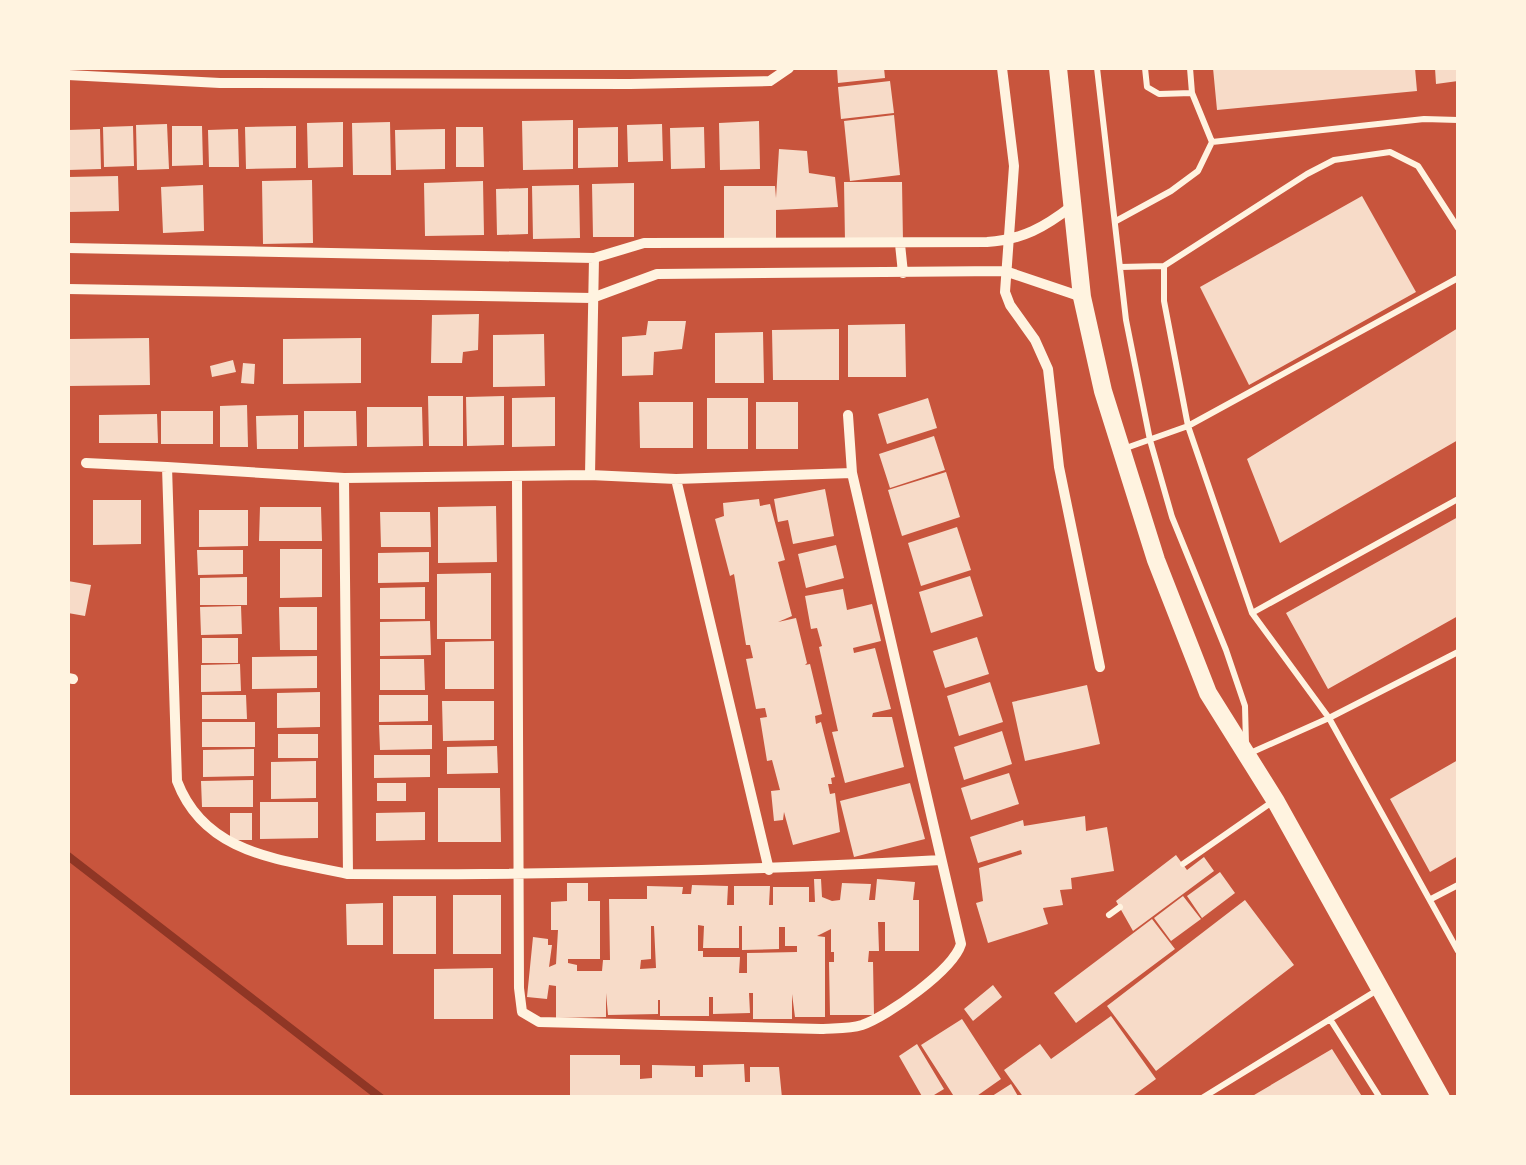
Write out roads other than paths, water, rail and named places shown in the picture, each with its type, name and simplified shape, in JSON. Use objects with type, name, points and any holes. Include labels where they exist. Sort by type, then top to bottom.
[{"type":"main road","points":[[1058,68],[1082,297],[1120,450],[1156,560],[1208,693],[1274,800],[1441,1098]]},
{"type":"street","points":[[220,68],[220,83]]},
{"type":"street","points":[[410,68],[411,83]]},
{"type":"street","points":[[628,68],[630,84]]},
{"type":"street","points":[[68,75],[220,83],[630,84],[770,81],[789,68]]},
{"type":"street","points":[[1002,68],[1014,166],[1005,292],[1048,368],[1058,467],[1100,667]]},
{"type":"street","points":[[68,248],[594,258],[644,243],[987,242],[1006,241],[1040,230],[1073,206]]},
{"type":"street","points":[[900,244],[903,273]]},
{"type":"street","points":[[590,474],[594,258]]},
{"type":"street","points":[[68,289],[592,298],[658,274],[1005,271],[1082,297]]},
{"type":"street","points":[[517,476],[522,1012],[539,1022],[858,1026],[878,1018],[946,968],[958,954],[960,932],[852,473],[848,415]]},
{"type":"street","points":[[86,462],[344,478],[590,474],[676,479],[852,473]]},
{"type":"street","points":[[168,467],[176,781],[184,802],[202,823],[228,843],[262,855],[348,874],[769,870],[941,860]]},
{"type":"street","points":[[344,478],[348,874]]},
{"type":"street","points":[[676,479],[769,870]]},
{"type":"lane","points":[[1097,68],[1126,320],[1150,440],[1172,517],[1245,706],[1246,755],[1458,652]]},
{"type":"lane","points":[[1145,68],[1153,92],[1192,93]]},
{"type":"lane","points":[[1116,221],[1171,191],[1198,171],[1212,142],[1192,93],[1190,68]]},
{"type":"lane","points":[[1212,142],[1424,119],[1458,120]]},
{"type":"lane","points":[[1120,268],[1164,266],[1320,167],[1334,160],[1390,152],[1418,166],[1458,228]]},
{"type":"lane","points":[[1164,266],[1164,301],[1188,426],[1252,613],[1329,718],[1458,951]]},
{"type":"lane","points":[[1120,450],[1188,426],[1458,278]]},
{"type":"lane","points":[[1252,613],[1458,499]]},
{"type":"lane","points":[[1182,864],[1274,800]]},
{"type":"lane","points":[[1431,900],[1458,884]]},
{"type":"lane","points":[[1110,915],[1120,907]]},
{"type":"lane","points":[[1202,1098],[1380,988]]},
{"type":"lane","points":[[1330,1019],[1380,1098]]},
{"type":"waterway","points":[[68,856],[381,1098]]}]
